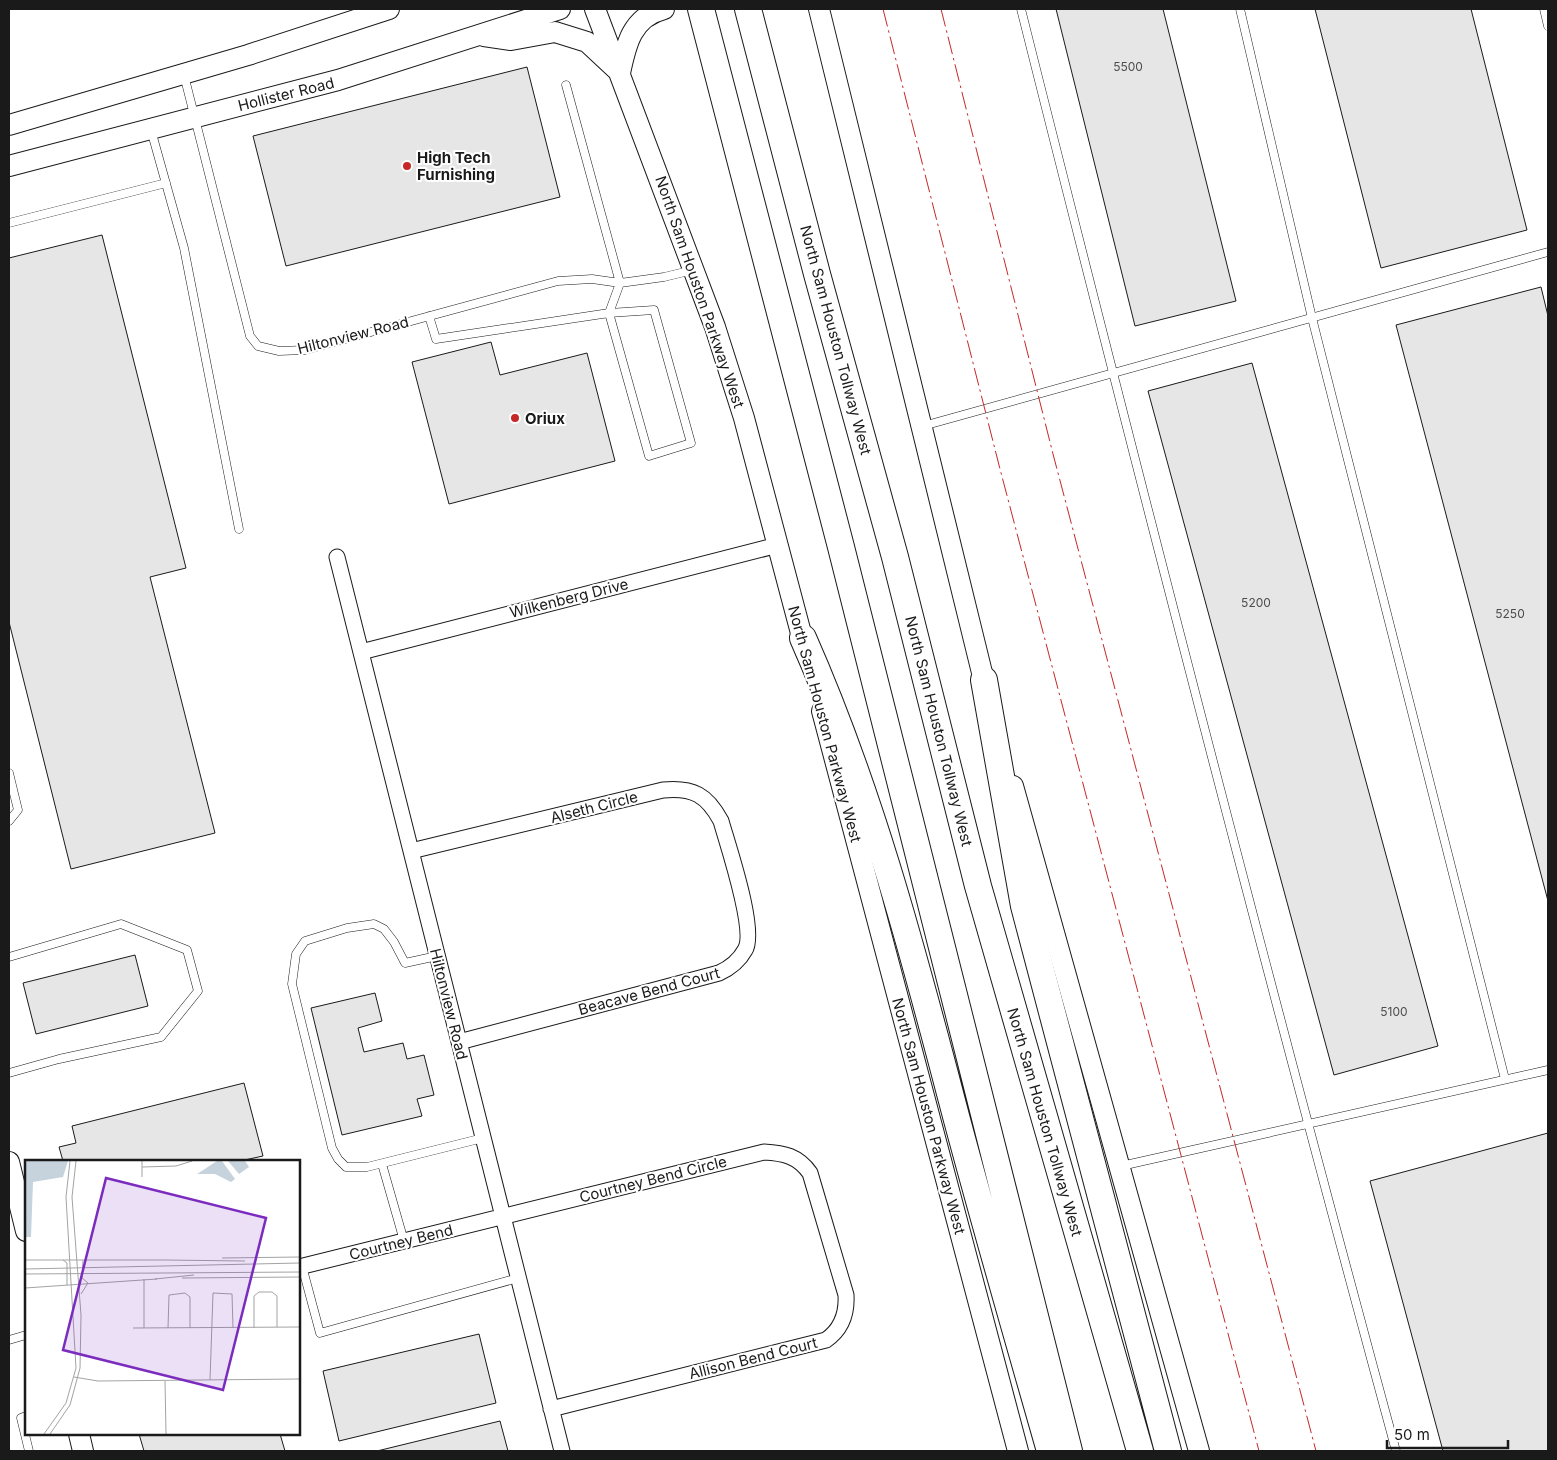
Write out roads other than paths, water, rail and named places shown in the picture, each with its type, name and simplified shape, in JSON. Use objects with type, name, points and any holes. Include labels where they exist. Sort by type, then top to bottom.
[{"type":"highway","points":[[701,9],[1069,1451]]},
{"type":"highway","name":"North Sam Houston Tollway West","points":[[748,9],[817,274],[895,557],[978,886],[1140,1451]]},
{"type":"highway","points":[[803,638],[831,702],[914,954],[979,1200],[1050,1451]]},
{"type":"highway","points":[[984,680],[1024,906],[1168,1451]]},
{"type":"main road","points":[[9,125],[184,74],[389,9]]},
{"type":"main road","name":"Hollister Road","points":[[9,166],[338,80],[560,9]]},
{"type":"main road","name":"North Sam Houston Parkway West","points":[[595,9],[695,269],[744,418],[1018,1451]]},
{"type":"main road","points":[[620,73],[626,44],[634,28],[652,12],[664,9]]},
{"type":"main road","points":[[819,9],[984,680],[1199,1451]]},
{"type":"main road","points":[[479,35],[511,40],[555,32],[587,42],[620,73]]},
{"type":"main road","points":[[9,1162],[13,1198],[25,1228]]},
{"type":"main road","points":[[79,1435],[83,1451]]},
{"type":"street","name":"Wilkenberg Drive","points":[[361,652],[778,545]]},
{"type":"street","name":"Hiltonview Road","points":[[337,557],[562,1451]]},
{"type":"street","name":"Alseth Circle","points":[[411,851],[653,792],[678,788],[692,791],[704,797],[714,808],[721,821],[733,864]]},
{"type":"street","name":"Beacave Bend Court","points":[[459,1042],[719,972],[731,967],[746,949],[748,923],[733,864]]},
{"type":"street","name":"Courtney Bend Circle","points":[[503,1217],[764,1152],[784,1153],[802,1162]]},
{"type":"street","name":"Allison Bend Court","points":[[551,1409],[826,1340],[837,1332],[847,1309],[846,1294],[810,1173],[802,1162]]},
{"type":"street","name":"Courtney Bend","points":[[300,1267],[503,1217]]},
{"type":"lane","points":[[1022,9],[1112,373],[1308,1124],[1396,1451]]},
{"type":"lane","points":[[1240,9],[1312,318],[1505,1080]]},
{"type":"lane","points":[[1544,9],[1548,26]]},
{"type":"lane","name":"Hiltonview Road","points":[[184,74],[250,336],[258,346],[279,351],[305,350],[558,281],[592,279],[620,283],[664,277],[695,269]]},
{"type":"lane","points":[[429,316],[436,339],[609,313],[654,310],[691,442],[649,456],[609,313],[620,283],[566,85]]},
{"type":"lane","points":[[151,128],[184,248],[240,529]]},
{"type":"lane","points":[[9,223],[166,182]]},
{"type":"lane","points":[[923,426],[1548,252]]},
{"type":"lane","points":[[9,773],[18,810],[9,821]]},
{"type":"lane","points":[[9,957],[121,924],[187,950],[198,991],[161,1037],[58,1059],[9,1073]]},
{"type":"lane","points":[[437,956],[405,963],[394,942],[384,929],[374,924],[347,928],[305,941],[296,954],[292,984],[332,1148],[338,1159],[346,1167],[367,1168],[483,1138]]},
{"type":"lane","points":[[1119,1166],[1548,1070]]},
{"type":"lane","points":[[382,1164],[404,1241]]},
{"type":"lane","points":[[300,1267],[320,1333],[518,1278]]},
{"type":"lane","points":[[9,1340],[25,1335]]},
{"type":"lane","points":[[25,1416],[21,1418],[25,1434]]},
{"type":"lane","points":[[25,1435],[29,1451]]},
{"type":"place","name":"High Tech Furnishing","points":[[407,166]]},
{"type":"place","name":"Oriux","points":[[515,418]]}]
